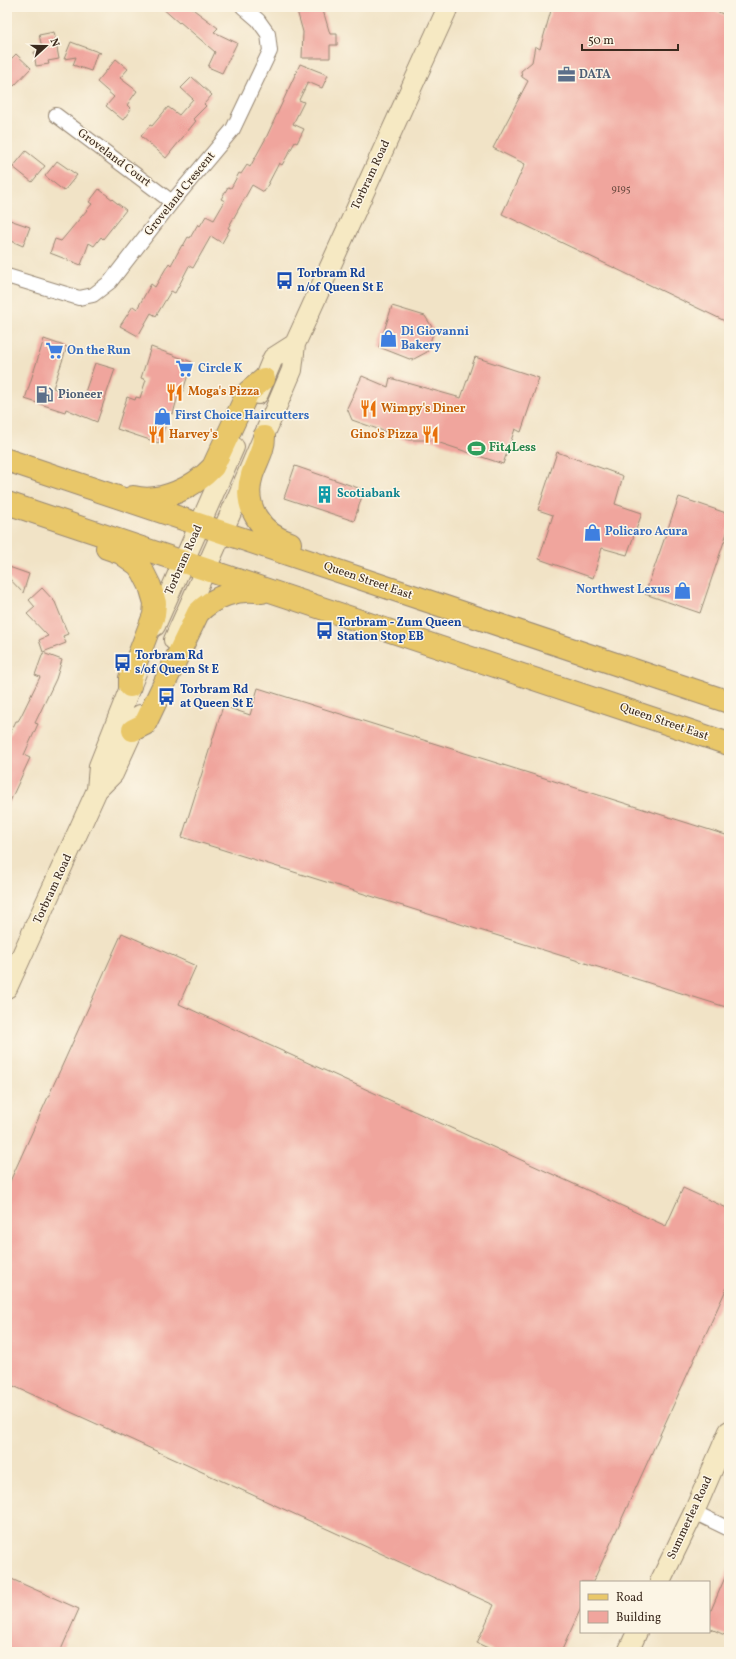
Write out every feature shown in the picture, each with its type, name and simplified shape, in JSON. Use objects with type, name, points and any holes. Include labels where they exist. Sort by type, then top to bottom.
[{"type":"main road","name":"Torbram Road","points":[[7,988],[97,790],[112,774],[206,569],[292,370],[295,344],[448,7]]},
{"type":"main road","name":"Torbram Road","points":[[97,790],[99,766],[130,686],[199,524],[273,358],[295,344]]},
{"type":"main road","points":[[86,487],[94,485],[138,498],[148,498],[159,497],[182,490],[204,477],[214,467],[248,392],[264,379]]},
{"type":"main road","points":[[264,437],[264,445],[251,476],[249,496],[257,521],[264,529],[278,539],[352,564],[357,577]]},
{"type":"main road","name":"Queen Street East","points":[[7,460],[729,702]]},
{"type":"main road","points":[[9,504],[19,519],[121,553],[138,565],[144,572],[155,602],[154,615],[130,678],[130,686]]},
{"type":"main road","name":"Queen Street East","points":[[9,504],[729,744]]},
{"type":"main road","points":[[133,730],[146,724],[198,613],[206,604],[220,597],[260,591],[305,606],[318,606]]},
{"type":"main road","name":"Summerlea Road","points":[[660,1581],[694,1512],[729,1431]]},
{"type":"main road","points":[[628,1652],[637,1633]]},
{"type":"street","name":"Groveland Crescent","points":[[7,276],[79,298],[93,295],[110,282],[172,202],[233,129],[270,51],[268,34],[258,20],[243,7]]},
{"type":"street","name":"Groveland Court","points":[[56,115],[172,202]]},
{"type":"street","points":[[694,1512],[729,1529]]},
{"type":"building","points":[[161,7],[190,7],[218,28],[214,32],[237,43],[222,73],[208,67],[215,52]]},
{"type":"building","points":[[296,7],[322,7],[330,34],[337,34],[337,45],[330,45],[330,58],[302,58],[303,32]]},
{"type":"building","points":[[552,7],[708,7],[729,17],[729,323],[502,214],[525,164],[493,148],[528,81],[522,77],[521,71],[532,62],[535,46],[540,49]]},
{"type":"building","points":[[54,32],[59,59],[48,61],[49,64],[36,66],[34,52],[43,51],[39,35]]},
{"type":"building","points":[[71,42],[101,53],[97,53],[91,71],[73,65],[76,57],[64,59]]},
{"type":"building","points":[[16,54],[31,68],[14,86],[7,79],[7,63]]},
{"type":"building","points":[[116,59],[128,69],[120,78],[137,91],[127,105],[131,109],[123,120],[106,106],[114,97],[97,82]]},
{"type":"building","points":[[300,64],[328,75],[322,88],[308,82],[299,100],[304,102],[293,124],[304,129],[297,143],[295,142],[282,165],[279,163],[264,192],[252,185],[228,228],[230,229],[222,243],[211,236],[193,268],[189,266],[175,293],[171,291],[156,316],[151,313],[138,336],[120,326],[133,306],[137,309],[151,284],[155,287],[169,263],[171,265],[182,245],[183,246],[188,237],[190,238],[198,224],[200,226],[206,216],[214,220],[225,201],[221,199],[228,187],[231,188],[239,173],[241,174],[247,165],[250,167],[266,138]]},
{"type":"building","points":[[192,77],[212,95],[204,104],[206,106],[193,119],[196,121],[166,158],[141,136],[150,125],[152,126],[168,107],[179,115],[193,99],[181,88]]},
{"type":"building","points":[[26,151],[45,166],[32,182],[13,167]]},
{"type":"building","points":[[57,161],[77,175],[64,191],[45,176]]},
{"type":"building","points":[[99,189],[126,210],[103,239],[101,237],[94,246],[89,243],[81,265],[50,253],[55,239],[61,241],[92,204],[89,202]]},
{"type":"building","points":[[7,219],[30,227],[23,246],[7,239]]},
{"type":"building","points":[[392,306],[425,316],[434,330],[427,352],[412,360],[379,347]]},
{"type":"building","points":[[44,339],[67,347],[53,388],[83,398],[95,363],[115,369],[97,422],[66,409],[65,412],[25,399]]},
{"type":"building","points":[[151,347],[192,362],[182,394],[179,392],[173,414],[170,413],[159,443],[117,429],[127,397],[135,400],[136,397],[140,398],[146,380],[141,378]]},
{"type":"building","points":[[475,357],[539,378],[521,432],[515,429],[503,464],[431,440],[409,440],[352,420],[347,408],[362,376],[388,387],[390,378],[461,398]]},
{"type":"building","name":"Policaro Acura","points":[[557,452],[623,476],[615,504],[642,513],[627,555],[602,548],[593,578],[539,559],[553,515],[538,510]]},
{"type":"building","name":"Scotiabank","points":[[295,466],[364,490],[354,521],[284,498]]},
{"type":"building","points":[[679,497],[729,514],[729,527],[700,613],[645,594]]},
{"type":"building","points":[[9,567],[29,574],[23,593],[7,576]]},
{"type":"building","points":[[42,588],[55,602],[68,634],[63,636],[66,643],[43,652],[39,640],[48,636],[27,614],[35,607],[29,600]]},
{"type":"building","points":[[43,653],[62,660],[56,679],[35,723],[38,724],[24,755],[30,758],[7,808],[7,740],[16,721],[18,721],[21,716],[40,677],[35,675]]},
{"type":"building","points":[[258,688],[729,836],[729,1008],[182,837],[223,706],[250,715]]},
{"type":"building","points":[[122,933],[196,966],[179,1004],[666,1226],[683,1188],[729,1209],[729,1283],[593,1581],[580,1581],[580,1610],[561,1652],[497,1652],[477,1643],[494,1605],[7,1383],[7,1188]]},
{"type":"building","points":[[729,1568],[729,1637],[710,1628],[710,1613]]},
{"type":"building","points":[[7,1577],[79,1609],[60,1652],[7,1652]]},
{"type":"place","name":"DATA","points":[[566,75]]},
{"type":"place","name":"Torbram Rd n/of Queen St E","points":[[284,281]]},
{"type":"place","name":"Di Giovanni Bakery","points":[[388,339]]},
{"type":"place","name":"On the Run","points":[[54,351]]},
{"type":"place","name":"Circle K","points":[[185,369]]},
{"type":"place","name":"Moga's Pizza","points":[[175,392]]},
{"type":"place","name":"Pioneer","points":[[45,395]]},
{"type":"place","name":"Wimpy's Diner","points":[[368,409]]},
{"type":"place","name":"First Choice Haircutters","points":[[162,416]]},
{"type":"place","name":"Harvey's","points":[[156,435]]},
{"type":"place","name":"Gino's Pizza","points":[[431,435]]},
{"type":"place","name":"Fit4Less","points":[[476,448]]},
{"type":"place","name":"Scotiabank","points":[[324,494]]},
{"type":"place","name":"Policaro Acura","points":[[592,532]]},
{"type":"place","name":"Northwest Lexus","points":[[683,590]]},
{"type":"place","name":"Torbram - Zum Queen Station Stop EB","points":[[324,630]]},
{"type":"place","name":"Torbram Rd s/of Queen St E","points":[[122,663]]},
{"type":"place","name":"Torbram Rd at Queen St E","points":[[167,697]]}]
